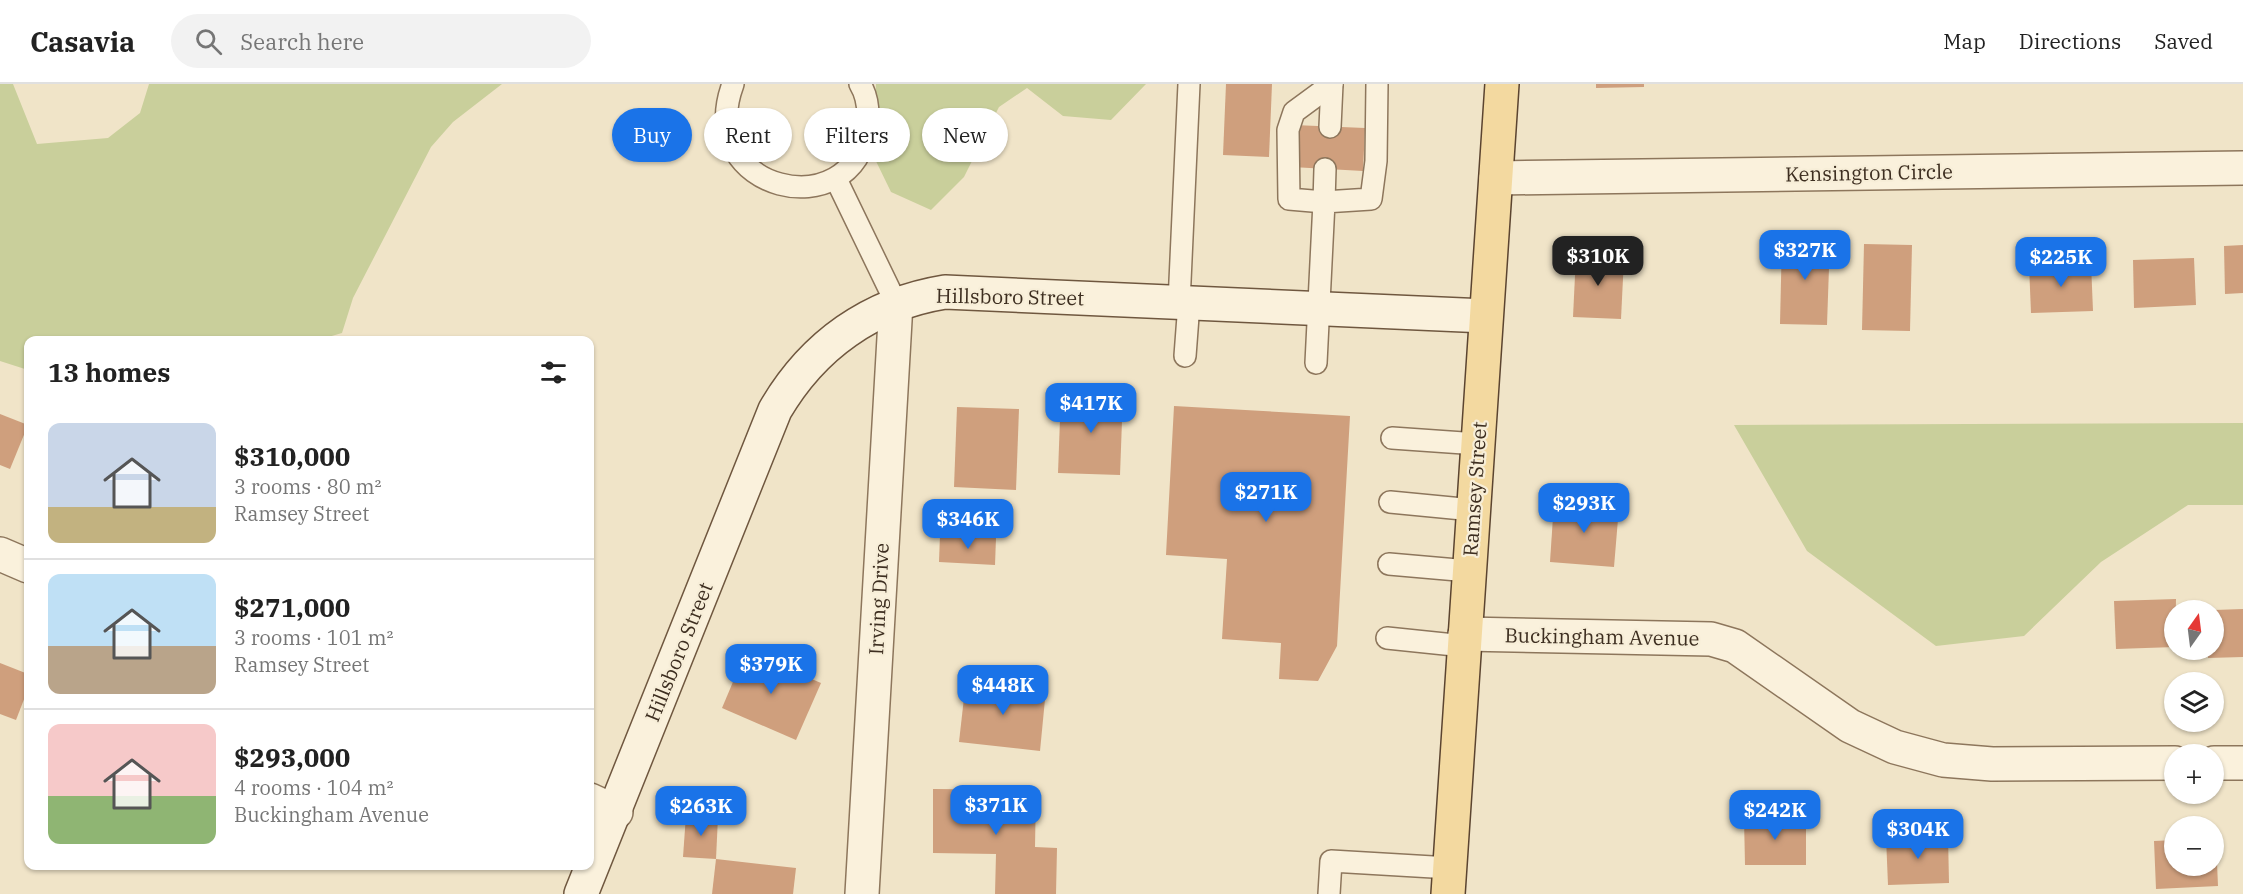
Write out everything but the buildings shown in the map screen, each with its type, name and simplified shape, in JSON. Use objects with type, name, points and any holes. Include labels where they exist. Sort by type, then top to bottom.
[{"type":"main road","name":"Ramsey Street","points":[[1449,881],[1502,84]]},
{"type":"street","name":"Kensington Circle","points":[[1496,178],[2243,168]]},
{"type":"street","name":"Hillsboro Street","points":[[594,842],[603,806],[775,410],[788,388],[820,350],[860,321],[896,303],[945,292],[1486,316]]},
{"type":"street","name":"Irving Drive","points":[[862,894],[896,303]]},
{"type":"street","points":[[0,554],[24,564]]},
{"type":"street","name":"Buckingham Avenue","points":[[1465,640],[1694,637],[1711,639],[1735,646],[1850,726],[1895,747],[1943,760],[1992,764],[2164,764]]},
{"type":"street","points":[[2224,763],[2243,763]]},
{"type":"street","name":"Hillsboro Street","points":[[581,894],[587,870]]},
{"type":"lane","points":[[733,84],[726,107],[726,130],[735,152],[749,170],[769,182],[791,188],[814,186],[836,178],[854,160],[866,139],[869,115],[860,84]]},
{"type":"lane","points":[[1185,356],[1189,84]]},
{"type":"lane","points":[[1330,127],[1332,84]]},
{"type":"lane","points":[[1332,84],[1294,111],[1288,130],[1289,199],[1324,202],[1371,200],[1376,160],[1377,84]]},
{"type":"lane","points":[[1316,363],[1325,169]]},
{"type":"lane","points":[[836,178],[896,303]]},
{"type":"lane","points":[[1392,438],[1478,444]]},
{"type":"lane","points":[[1390,502],[1473,510]]},
{"type":"lane","points":[[1389,564],[1469,572]]},
{"type":"lane","points":[[1387,638],[1465,640]]},
{"type":"lane","points":[[1329,894],[1331,861],[1449,881]]},
{"type":"green space","points":[[0,84],[13,84],[37,144],[108,138],[140,113],[149,84],[502,84],[453,122],[431,147],[353,298],[342,333],[332,336],[24,336],[24,369],[0,361]]},
{"type":"green space","points":[[876,84],[1146,84],[1111,120],[1063,116],[1027,88],[998,108],[922,108],[922,162],[972,162],[964,177],[931,210],[891,192],[876,162],[910,162],[910,108],[875,108]]},
{"type":"green space","points":[[2243,423],[2243,505],[2188,505],[2101,562],[2024,636],[1936,646],[1807,551],[1734,425]]}]
